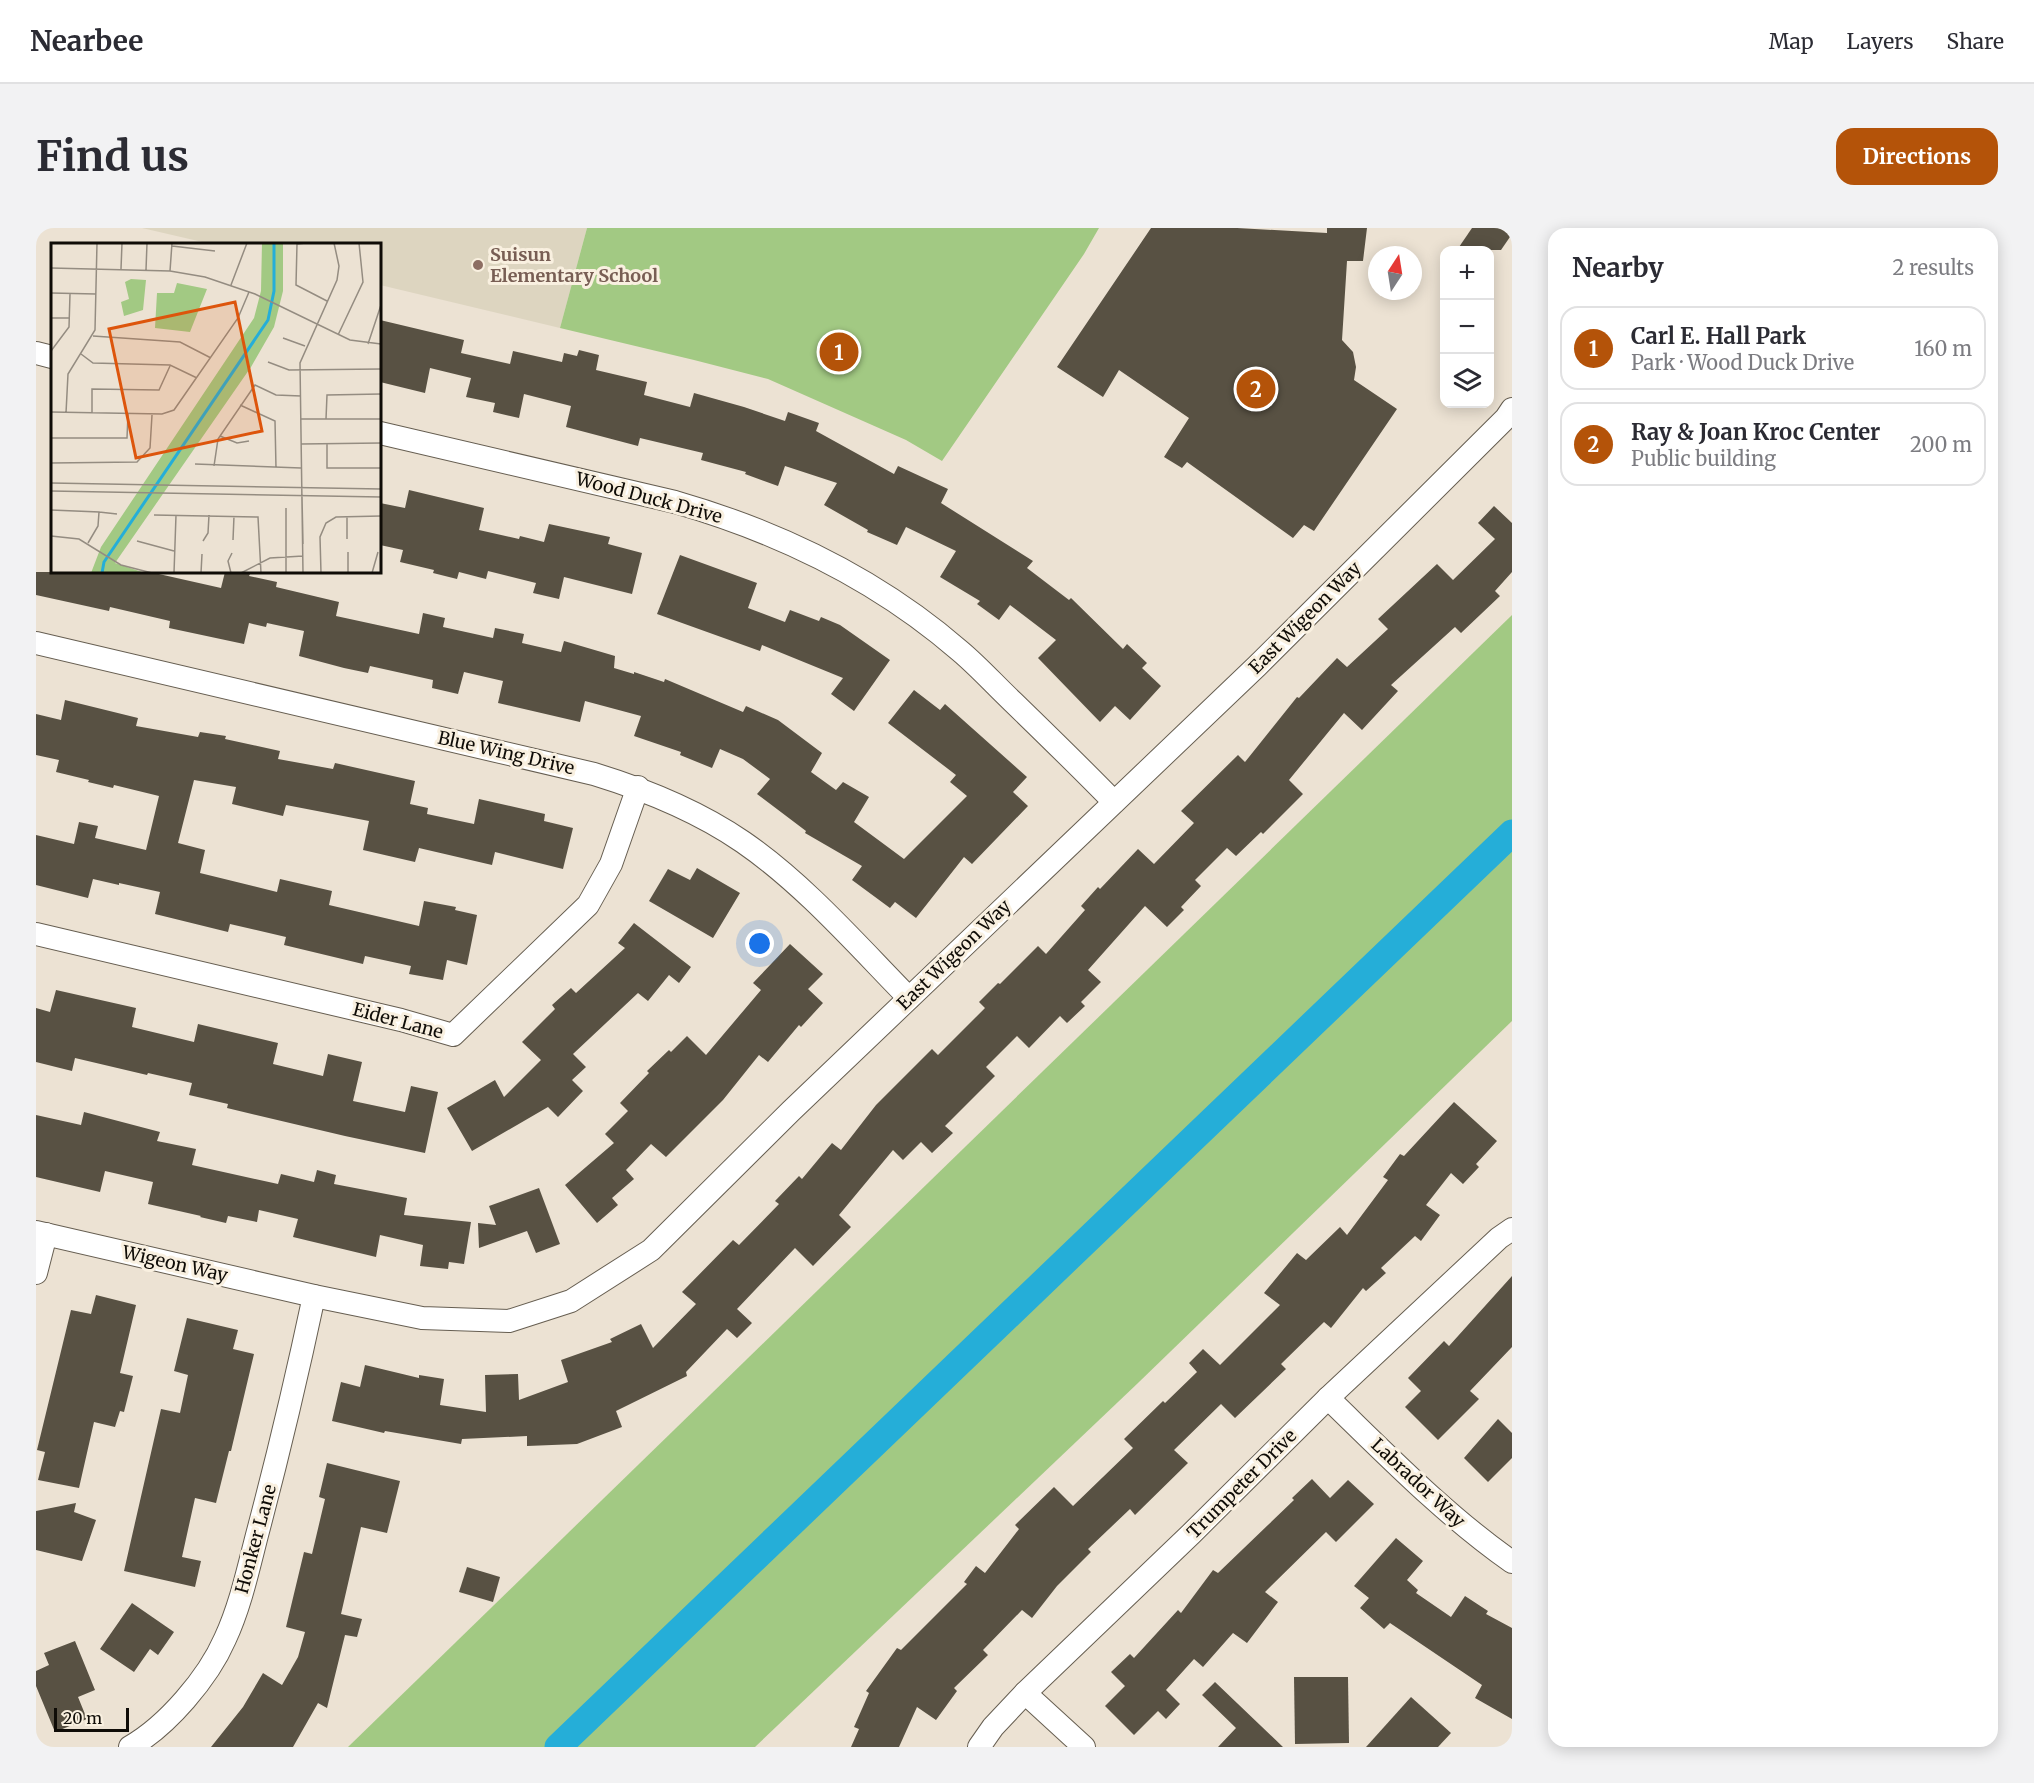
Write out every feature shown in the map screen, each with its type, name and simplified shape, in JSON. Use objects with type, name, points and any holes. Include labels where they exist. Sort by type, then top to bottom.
[{"type":"street","points":[[36,353],[51,357]]},
{"type":"street","name":"East Wigeon Way","points":[[314,1296],[422,1318],[509,1320],[571,1301],[651,1250],[909,998],[1257,666],[1506,418],[1512,409]]},
{"type":"street","name":"Wood Duck Drive","points":[[381,433],[675,501],[719,514],[796,546],[866,583],[920,619],[961,652],[1114,802]]},
{"type":"street","name":"Blue Wing Drive","points":[[36,643],[638,787],[694,813],[743,841],[788,877],[909,998]]},
{"type":"street","name":"Eider Lane","points":[[36,934],[401,1020],[453,1035],[588,905],[611,864],[638,787]]},
{"type":"street","name":"Trumpeter Drive","points":[[979,1747],[993,1726],[1025,1693],[1191,1534],[1328,1398],[1499,1238],[1512,1229]]},
{"type":"street","points":[[36,1273],[41,1233]]},
{"type":"street","name":"Wigeon Way","points":[[41,1233],[314,1296]]},
{"type":"street","name":"Honker Lane","points":[[130,1747],[176,1709],[208,1671],[226,1639],[240,1599],[284,1436],[314,1296]]},
{"type":"street","name":"Labrador Way","points":[[1328,1398],[1403,1471],[1471,1532],[1512,1562]]},
{"type":"street","points":[[1025,1693],[1084,1747]]},
{"type":"shaded area","name":"Suisun Elementary School","points":[[142,228],[587,228],[560,328],[381,285],[381,243],[207,243]]},
{"type":"green space","points":[[587,228],[1099,228],[1084,254],[942,461],[906,440],[768,379],[560,328]]},
{"type":"green space","points":[[1512,615],[1512,1021],[1138,1383],[755,1747],[348,1747]]},
{"type":"building","points":[[1151,228],[1237,228],[1327,233],[1327,228],[1367,228],[1363,261],[1347,261],[1342,340],[1353,352],[1356,367],[1354,380],[1397,409],[1314,531],[1304,525],[1293,538],[1187,462],[1182,468],[1164,457],[1189,418],[1119,370],[1103,397],[1057,367]]},
{"type":"building","points":[[1472,228],[1512,228],[1512,234],[1501,250],[1494,250],[1494,246],[1460,246]]},
{"type":"building","points":[[381,320],[464,340],[461,353],[510,364],[513,351],[562,362],[564,353],[577,356],[579,350],[599,355],[596,370],[647,382],[644,395],[690,407],[694,393],[785,421],[788,412],[819,423],[816,431],[894,474],[898,466],[948,489],[941,503],[1033,561],[1027,568],[1069,600],[1071,598],[1123,649],[1127,644],[1147,663],[1142,668],[1161,686],[1130,720],[1115,706],[1100,722],[1038,658],[1056,640],[1010,605],[999,620],[977,604],[980,601],[940,577],[956,551],[906,527],[897,545],[867,532],[868,530],[824,505],[837,483],[785,466],[778,486],[745,474],[746,472],[701,460],[703,453],[640,438],[638,446],[566,427],[571,406],[524,394],[519,418],[493,412],[495,403],[466,397],[471,378],[430,368],[425,393],[381,382]]},
{"type":"building","points":[[409,490],[484,508],[479,530],[544,542],[549,524],[610,537],[608,544],[642,553],[632,594],[564,577],[559,599],[533,593],[536,583],[488,571],[486,579],[459,572],[457,579],[433,573],[434,570],[400,562],[403,550],[381,545],[381,503],[405,508]]},
{"type":"building","points":[[1494,506],[1512,523],[1512,572],[1495,591],[1500,596],[1461,633],[1455,627],[1391,685],[1398,691],[1362,730],[1344,713],[1289,780],[1303,794],[1263,834],[1261,832],[1236,856],[1227,848],[1195,880],[1201,886],[1181,907],[1184,910],[1167,927],[1145,906],[1088,970],[1101,982],[1081,1002],[1085,1006],[1067,1023],[1060,1016],[1029,1048],[1017,1036],[986,1067],[995,1076],[945,1126],[953,1133],[932,1153],[921,1142],[903,1160],[893,1150],[839,1215],[851,1227],[813,1266],[795,1248],[737,1309],[752,1323],[737,1338],[727,1329],[686,1372],[687,1376],[616,1411],[622,1427],[577,1444],[527,1446],[527,1436],[462,1439],[461,1444],[385,1431],[384,1433],[332,1421],[341,1382],[360,1387],[365,1365],[419,1378],[419,1375],[444,1379],[440,1405],[486,1412],[485,1375],[518,1374],[519,1400],[568,1382],[561,1360],[612,1342],[610,1339],[641,1324],[653,1348],[696,1304],[682,1292],[733,1240],[739,1245],[779,1204],[775,1201],[799,1176],[802,1179],[832,1143],[841,1150],[876,1105],[932,1049],[938,1055],[985,1008],[979,1002],[998,983],[1000,984],[1038,946],[1046,954],[1085,910],[1081,906],[1138,849],[1154,864],[1194,823],[1181,811],[1238,755],[1245,762],[1297,697],[1299,698],[1337,658],[1347,667],[1388,629],[1378,619],[1437,564],[1453,580],[1495,539],[1478,523]]},
{"type":"building","points":[[680,555],[757,583],[748,608],[785,622],[790,610],[819,621],[821,617],[840,625],[890,660],[854,711],[831,694],[843,678],[762,645],[760,651],[657,614]]},
{"type":"building","points":[[36,572],[154,573],[221,588],[225,573],[250,573],[249,576],[277,582],[276,587],[339,602],[336,616],[419,634],[423,613],[445,618],[443,627],[493,638],[495,628],[524,634],[522,643],[561,652],[564,641],[615,656],[614,668],[664,682],[665,679],[743,712],[746,706],[778,720],[822,753],[811,772],[836,790],[843,782],[869,797],[854,822],[904,859],[967,796],[950,782],[956,775],[888,723],[914,690],[940,710],[945,704],[1027,777],[1013,792],[1028,806],[972,864],[964,857],[916,918],[895,902],[890,908],[852,880],[862,866],[805,833],[806,831],[757,794],[770,779],[743,759],[720,749],[712,768],[680,755],[681,752],[634,736],[641,716],[585,701],[580,722],[498,703],[503,681],[464,672],[458,694],[432,688],[433,680],[370,666],[368,673],[344,668],[299,656],[304,631],[267,623],[266,627],[249,623],[244,644],[169,628],[170,621],[110,607],[109,611],[36,595]]},
{"type":"building","points":[[65,700],[138,718],[136,726],[198,737],[200,732],[226,736],[225,739],[280,751],[278,759],[333,769],[335,763],[415,781],[410,804],[428,808],[427,814],[474,824],[479,799],[545,814],[544,821],[573,828],[563,869],[495,852],[492,865],[419,848],[415,862],[363,850],[369,821],[286,805],[283,816],[232,804],[236,787],[194,780],[178,843],[205,850],[200,873],[277,892],[280,879],[332,891],[329,905],[419,926],[424,901],[456,907],[455,910],[477,915],[467,965],[447,960],[443,980],[409,974],[411,966],[365,956],[363,964],[284,945],[286,937],[230,924],[228,932],[155,914],[160,892],[93,879],[88,898],[36,885],[36,835],[74,844],[79,822],[98,826],[95,838],[146,850],[159,796],[114,785],[113,788],[56,772],[59,760],[36,755],[36,714],[61,720]]},
{"type":"building","points":[[697,868],[740,893],[713,938],[649,901],[668,869],[690,880]]},
{"type":"building","points":[[634,923],[691,967],[679,983],[669,975],[648,1001],[638,993],[573,1054],[586,1067],[572,1080],[583,1091],[558,1117],[548,1107],[472,1151],[447,1108],[495,1080],[504,1097],[541,1060],[522,1042],[555,1009],[552,1005],[571,988],[576,993],[625,948],[618,943]]},
{"type":"building","points":[[790,944],[823,974],[808,989],[823,1003],[801,1027],[799,1025],[768,1062],[759,1055],[723,1100],[666,1157],[651,1144],[626,1170],[634,1179],[612,1198],[618,1205],[597,1223],[565,1185],[614,1143],[605,1134],[628,1111],[620,1103],[649,1073],[647,1071],[687,1036],[706,1055],[761,990],[753,983]]},
{"type":"building","points":[[56,990],[136,1008],[132,1027],[194,1042],[198,1024],[278,1043],[273,1064],[323,1076],[328,1054],[362,1062],[353,1101],[405,1112],[411,1086],[438,1092],[425,1153],[227,1108],[228,1104],[189,1095],[192,1083],[75,1058],[72,1071],[36,1062],[36,1008],[50,1012]]},
{"type":"building","points":[[1454,1102],[1497,1141],[1476,1164],[1479,1167],[1463,1184],[1451,1173],[1426,1205],[1440,1215],[1421,1241],[1415,1236],[1381,1268],[1386,1273],[1366,1291],[1363,1288],[1331,1328],[1324,1322],[1281,1364],[1286,1369],[1235,1418],[1221,1404],[1174,1450],[1188,1463],[1135,1515],[1130,1509],[1088,1549],[1091,1552],[1057,1586],[1032,1618],[1022,1610],[983,1650],[988,1655],[954,1688],[957,1691],[936,1720],[917,1707],[899,1747],[851,1747],[859,1729],[854,1727],[869,1693],[866,1691],[897,1648],[901,1650],[967,1584],[964,1582],[976,1566],[985,1573],[1019,1529],[1015,1525],[1054,1487],[1073,1506],[1133,1448],[1124,1439],[1197,1372],[1189,1363],[1203,1349],[1220,1365],[1280,1305],[1264,1293],[1297,1253],[1306,1260],[1340,1227],[1347,1235],[1388,1180],[1383,1177],[1400,1154],[1404,1156]]},
{"type":"building","points":[[84,1112],[160,1132],[157,1141],[196,1149],[192,1165],[278,1184],[281,1174],[314,1182],[317,1170],[336,1175],[334,1184],[407,1198],[404,1215],[471,1222],[464,1264],[449,1262],[448,1269],[420,1266],[423,1245],[380,1235],[376,1257],[293,1237],[298,1219],[259,1210],[257,1222],[228,1216],[226,1223],[148,1204],[153,1182],[105,1171],[100,1192],[36,1177],[36,1115],[81,1125]]},
{"type":"building","points":[[539,1188],[560,1244],[536,1253],[527,1231],[479,1248],[478,1223],[496,1225],[489,1206]]},
{"type":"building","points":[[1512,1276],[1512,1347],[1470,1391],[1479,1399],[1438,1440],[1405,1407],[1421,1391],[1408,1378],[1444,1341],[1449,1346]]},
{"type":"building","points":[[96,1295],[136,1305],[120,1373],[133,1376],[124,1412],[120,1411],[115,1427],[94,1422],[79,1488],[38,1480],[45,1452],[37,1450],[71,1310],[91,1314]]},
{"type":"building","points":[[187,1318],[238,1330],[233,1349],[254,1354],[216,1503],[195,1498],[182,1557],[201,1561],[195,1587],[124,1571],[161,1409],[180,1413],[188,1375],[174,1371]]},
{"type":"building","points":[[1498,1419],[1512,1433],[1512,1458],[1488,1482],[1464,1458]]},
{"type":"building","points":[[327,1463],[400,1481],[387,1533],[361,1527],[341,1614],[362,1619],[357,1637],[345,1635],[327,1708],[318,1703],[293,1747],[211,1747],[243,1707],[263,1673],[282,1685],[298,1657],[305,1632],[286,1627],[304,1552],[312,1554],[325,1499],[319,1497]]},
{"type":"building","points":[[1312,1479],[1330,1498],[1348,1480],[1374,1504],[1336,1542],[1326,1532],[1265,1592],[1278,1602],[1247,1643],[1233,1633],[1203,1667],[1194,1659],[1166,1690],[1180,1704],[1166,1719],[1158,1711],[1134,1735],[1105,1706],[1125,1686],[1111,1672],[1130,1654],[1134,1658],[1178,1610],[1181,1613],[1213,1570],[1218,1573],[1294,1500],[1292,1498]]},
{"type":"building","points":[[76,1503],[74,1512],[96,1520],[82,1561],[36,1550],[36,1511]]},
{"type":"building","points":[[1396,1538],[1423,1561],[1407,1580],[1418,1590],[1416,1593],[1451,1617],[1465,1596],[1488,1611],[1486,1614],[1512,1628],[1512,1719],[1475,1698],[1482,1685],[1390,1623],[1384,1629],[1360,1608],[1369,1598],[1354,1586]]},
{"type":"building","points":[[467,1567],[500,1577],[493,1602],[459,1592]]},
{"type":"building","points":[[132,1603],[174,1632],[158,1655],[150,1649],[134,1672],[100,1649]]},
{"type":"building","points":[[75,1641],[95,1690],[78,1697],[87,1719],[55,1732],[36,1686],[36,1671],[49,1665],[44,1653]]},
{"type":"building","points":[[1294,1677],[1348,1677],[1349,1743],[1295,1744]]},
{"type":"building","points":[[1215,1682],[1283,1747],[1218,1747],[1236,1728],[1202,1695]]},
{"type":"building","points":[[1411,1697],[1451,1733],[1438,1747],[1366,1747]]},
{"type":"waterway","points":[[558,1747],[1512,833]]},
{"type":"place","name":"Suisun Elementary School","points":[[478,265]]},
{"type":"place","name":"Carl E. Hall Park","points":[[839,352]]},
{"type":"place","name":"Ray & Joan Kroc Center","points":[[1256,389]]}]
